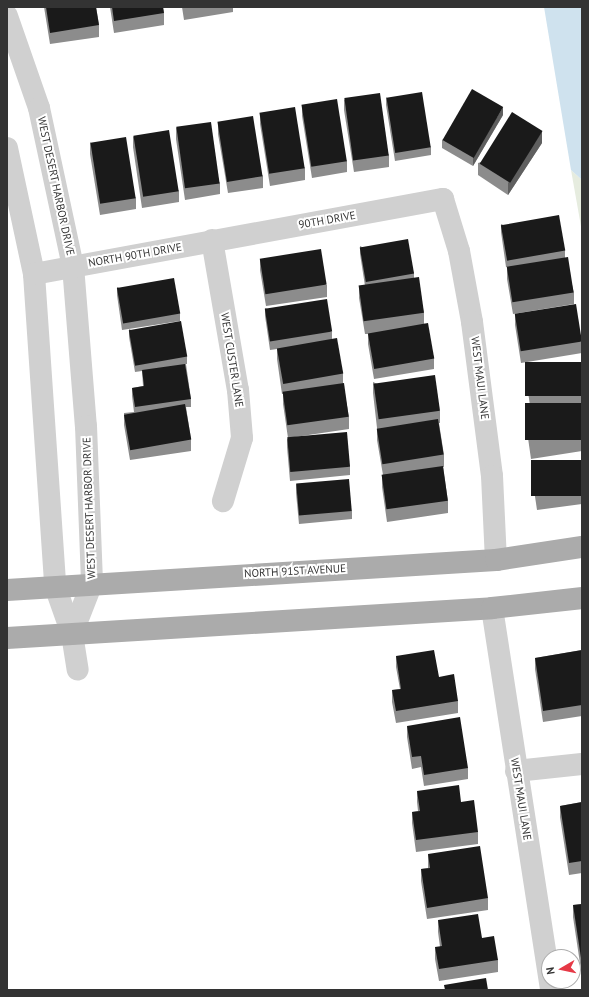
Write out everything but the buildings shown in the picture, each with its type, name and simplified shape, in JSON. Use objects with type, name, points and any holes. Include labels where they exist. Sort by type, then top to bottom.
[{"type":"main road","name":"NORTH 91ST AVENUE","points":[[7,590],[92,583],[496,560],[582,547]]},
{"type":"main road","points":[[7,638],[492,608],[582,598]]},
{"type":"street","name":"WEST DESERT HARBOR DRIVE","points":[[7,16],[39,108],[73,266],[86,426],[92,583],[72,634]]},
{"type":"street","points":[[7,148],[34,274],[55,586],[72,634],[78,670]]},
{"type":"street","name":"90TH DRIVE","points":[[212,240],[443,199]]},
{"type":"street","name":"WEST MAUI LANE","points":[[443,199],[459,251],[472,322],[492,476],[496,560]]},
{"type":"street","name":"NORTH 90TH DRIVE","points":[[34,274],[212,240]]},
{"type":"street","name":"WEST CUSTER LANE","points":[[212,240],[238,390],[242,438],[223,501]]},
{"type":"street","name":"WEST MAUI LANE","points":[[492,608],[551,990]]},
{"type":"street","points":[[516,771],[582,764]]},
{"type":"shaded area","points":[[571,170],[582,180],[582,232]]},
{"type":"water","points":[[544,7],[582,7],[582,180],[571,170]]}]
